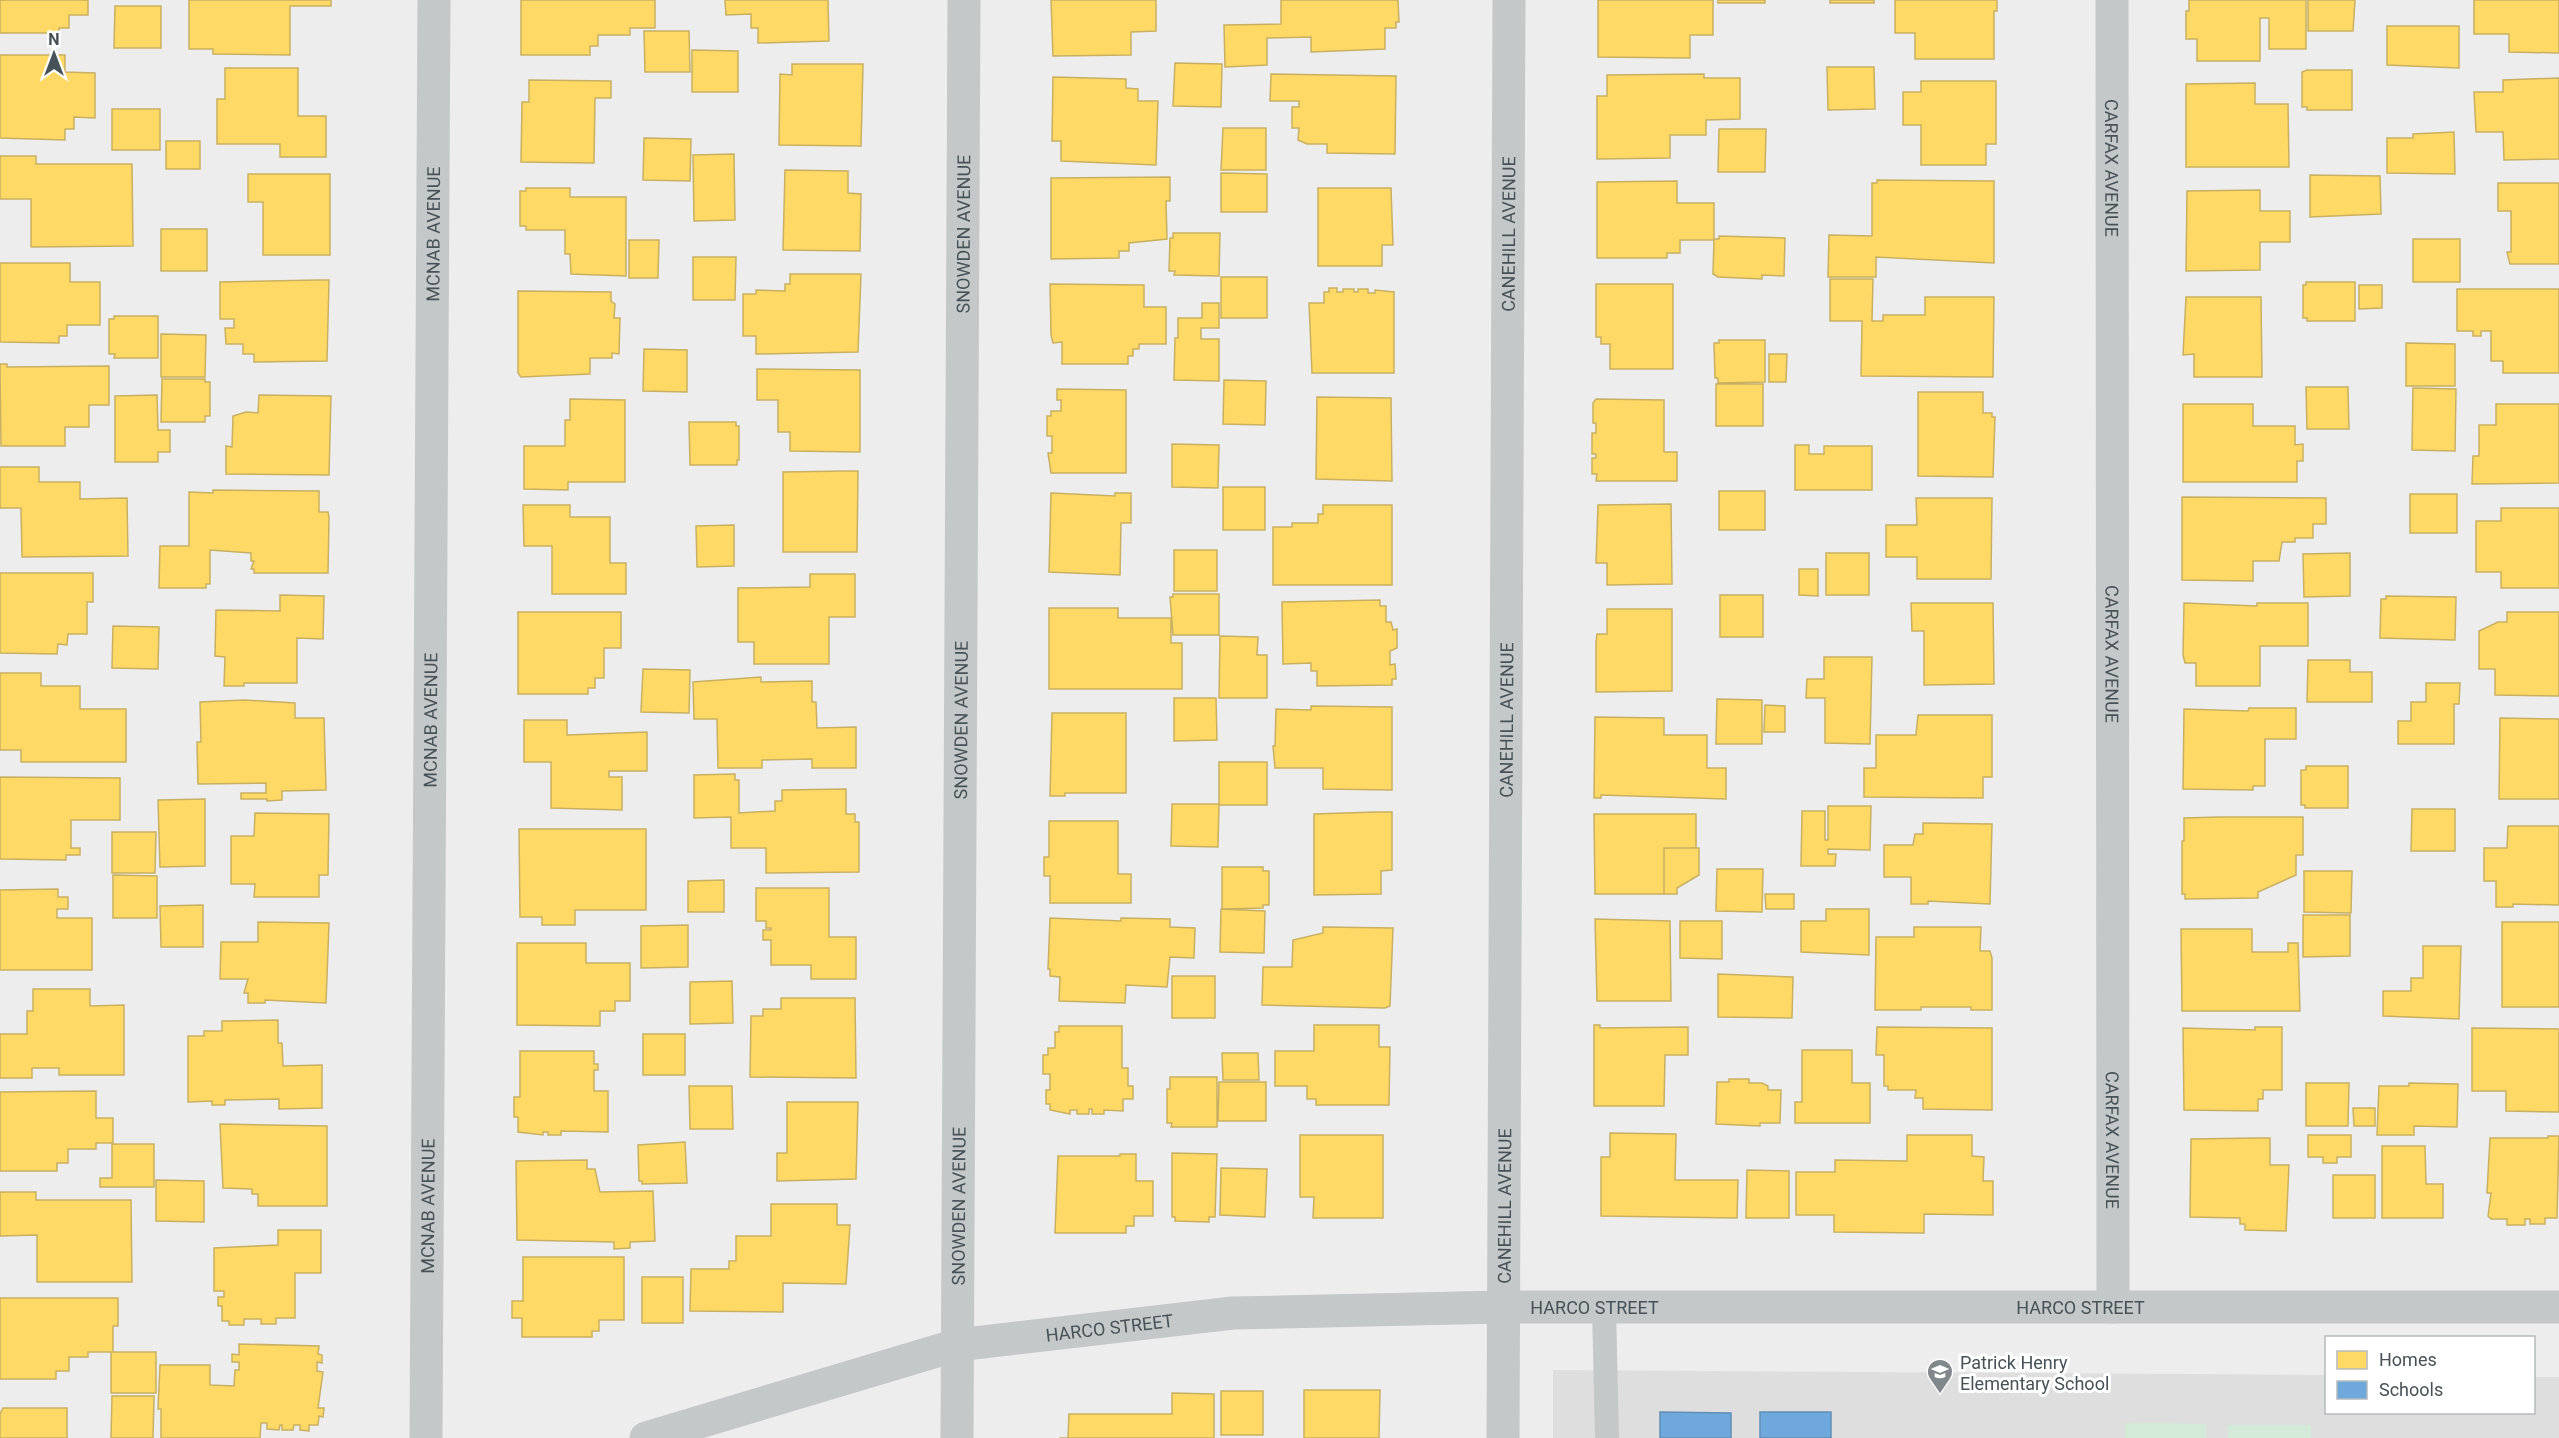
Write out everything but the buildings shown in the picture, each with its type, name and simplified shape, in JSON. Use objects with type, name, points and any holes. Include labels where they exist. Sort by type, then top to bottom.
[{"type":"street","name":"MCNAB AVENUE","points":[[426,1438],[434,0]]},
{"type":"street","name":"SNOWDEN AVENUE","points":[[957,1438],[964,0]]},
{"type":"street","name":"CANEHILL AVENUE","points":[[1503,1438],[1509,0]]},
{"type":"street","name":"CARFAX AVENUE","points":[[2112,0],[2113,1307]]},
{"type":"street","name":"HARCO STREET","points":[[646,1438],[957,1345],[1233,1313],[1502,1307],[2559,1307]]},
{"type":"lane","points":[[1604,1307],[1606,1438]]},
{"type":"shaded area","name":"Patrick Henry Elementary School","points":[[1553,1370],[2325,1375],[2325,1414],[2535,1414],[2535,1377],[2559,1377],[2559,1438],[1553,1438]]},
{"type":"green space","points":[[2125,1423],[2206,1424],[2206,1438],[2125,1438]]},
{"type":"green space","points":[[2228,1425],[2311,1425],[2311,1438],[2228,1438]]},
{"type":"place","name":"Patrick Henry Elementary School","points":[[1940,1395]]}]
